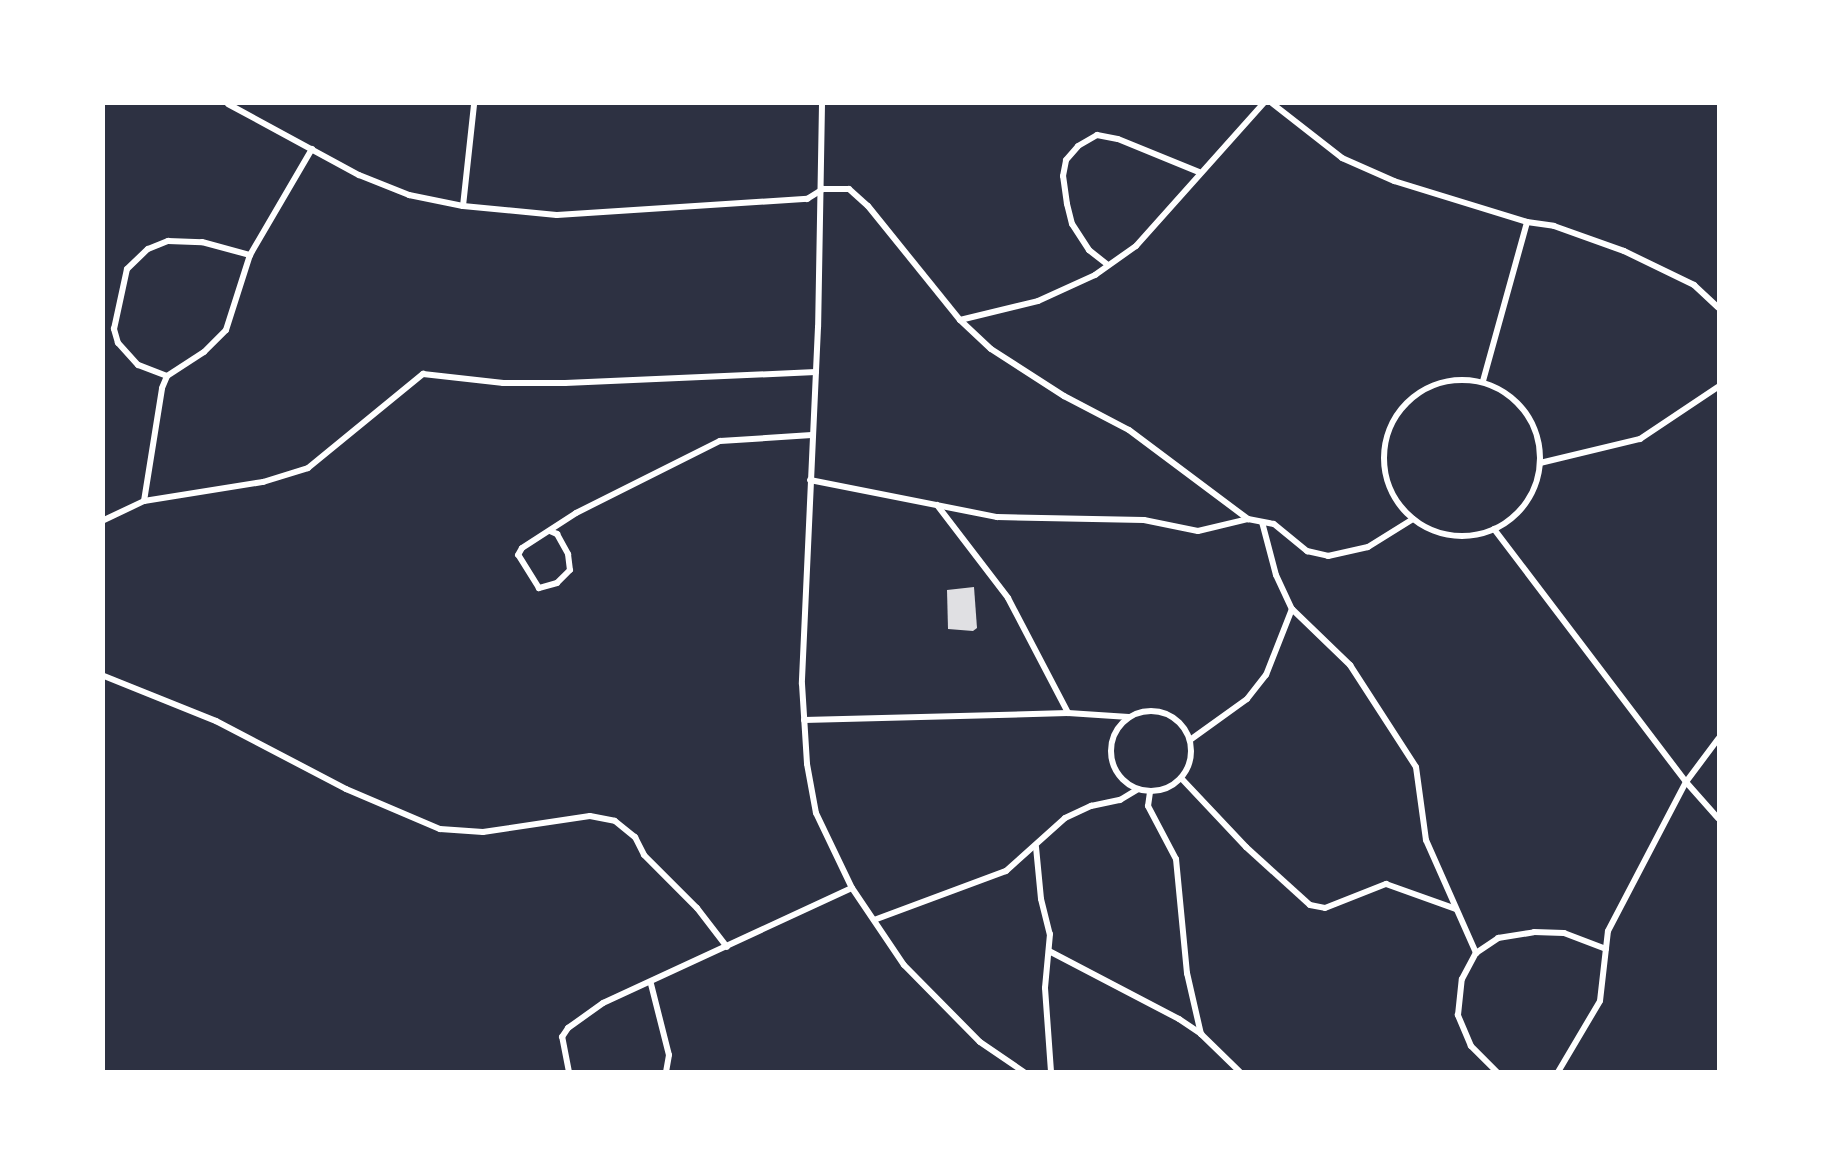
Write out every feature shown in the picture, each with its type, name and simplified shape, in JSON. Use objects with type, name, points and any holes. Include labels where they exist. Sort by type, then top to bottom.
[{"type":"street","points":[[228,104],[312,149],[409,195],[463,206],[557,215],[807,199],[823,189],[849,189],[868,206],[960,320],[991,348],[1064,396],[1129,430],[1248,519],[1284,530],[1307,551],[1328,556],[1368,547],[1413,519]]},
{"type":"street","points":[[463,206],[474,104]]},
{"type":"street","points":[[822,104],[823,189],[802,684],[804,720],[816,813],[852,888],[904,965],[980,1042],[1023,1071]]},
{"type":"street","points":[[960,320],[1038,301],[1108,266],[1137,246],[1199,172],[1263,104]]},
{"type":"street","points":[[1273,104],[1304,130],[1352,162],[1394,181],[1527,222],[1554,226],[1662,266],[1694,285],[1719,307]]},
{"type":"street","points":[[1108,266],[1089,250],[1072,225],[1066,204],[1063,176],[1066,160],[1078,146],[1097,135],[1118,139],[1199,172]]},
{"type":"street","points":[[144,501],[162,388],[167,376],[204,352],[226,330],[250,255],[312,149]]},
{"type":"street","points":[[1483,381],[1527,222]]},
{"type":"street","points":[[167,376],[138,365],[118,343],[114,329],[117,306],[127,269],[148,249],[168,241],[202,242],[250,255]]},
{"type":"street","points":[[104,520],[144,501],[263,482],[308,468],[423,374],[503,382],[565,383],[816,372]]},
{"type":"street","points":[[1483,381],[1511,397],[1528,416],[1538,438],[1540,463],[1535,487],[1523,508],[1494,529],[1458,537],[1434,531],[1413,519],[1396,501],[1386,478],[1384,454],[1389,430],[1401,408],[1419,392],[1442,382],[1483,381]]},
{"type":"street","points":[[1540,463],[1640,439],[1719,387]]},
{"type":"street","points":[[550,531],[557,534],[568,554],[570,570],[557,583],[539,588],[518,555],[527,541],[550,531],[576,513],[720,441],[812,435]]},
{"type":"street","points":[[810,480],[997,517],[1144,520],[1198,531],[1248,519]]},
{"type":"street","points":[[936,505],[1008,598],[1068,713]]},
{"type":"street","points":[[1262,522],[1276,575],[1292,609],[1350,665],[1416,767],[1426,840],[1476,952]]},
{"type":"street","points":[[1494,529],[1686,782],[1719,818]]},
{"type":"street","points":[[1190,740],[1247,699],[1266,675],[1292,609]]},
{"type":"street","points":[[104,676],[216,721],[378,805],[440,829],[483,832],[590,816],[615,821],[635,837],[644,855],[697,908],[728,947]]},
{"type":"street","points":[[804,720],[1068,713],[1129,717],[1153,710],[1165,713],[1185,728],[1190,740],[1190,765],[1181,778],[1162,790],[1150,792],[1137,789],[1118,773],[1111,749],[1119,725],[1129,717]]},
{"type":"street","points":[[1558,1071],[1600,1001],[1608,931],[1686,782],[1719,739]]},
{"type":"street","points":[[1181,778],[1246,848],[1310,905],[1325,908],[1386,884],[1456,909]]},
{"type":"street","points":[[874,920],[1006,872],[1065,818],[1091,806],[1120,800],[1137,789]]},
{"type":"street","points":[[1150,792],[1148,806],[1176,860],[1185,962],[1201,1034]]},
{"type":"street","points":[[1036,846],[1041,899],[1050,934],[1045,988],[1052,1071]]},
{"type":"street","points":[[569,1071],[562,1037],[568,1028],[603,1003],[651,984],[852,888]]},
{"type":"street","points":[[1497,1071],[1471,1046],[1458,1015],[1462,979],[1476,952],[1498,938],[1534,932],[1564,933],[1606,950]]},
{"type":"street","points":[[1048,951],[1201,1034],[1240,1071]]},
{"type":"street","points":[[651,984],[669,1055],[666,1071]]},
{"type":"building","points":[[974,587],[977,628],[973,631],[948,629],[947,590]]}]
